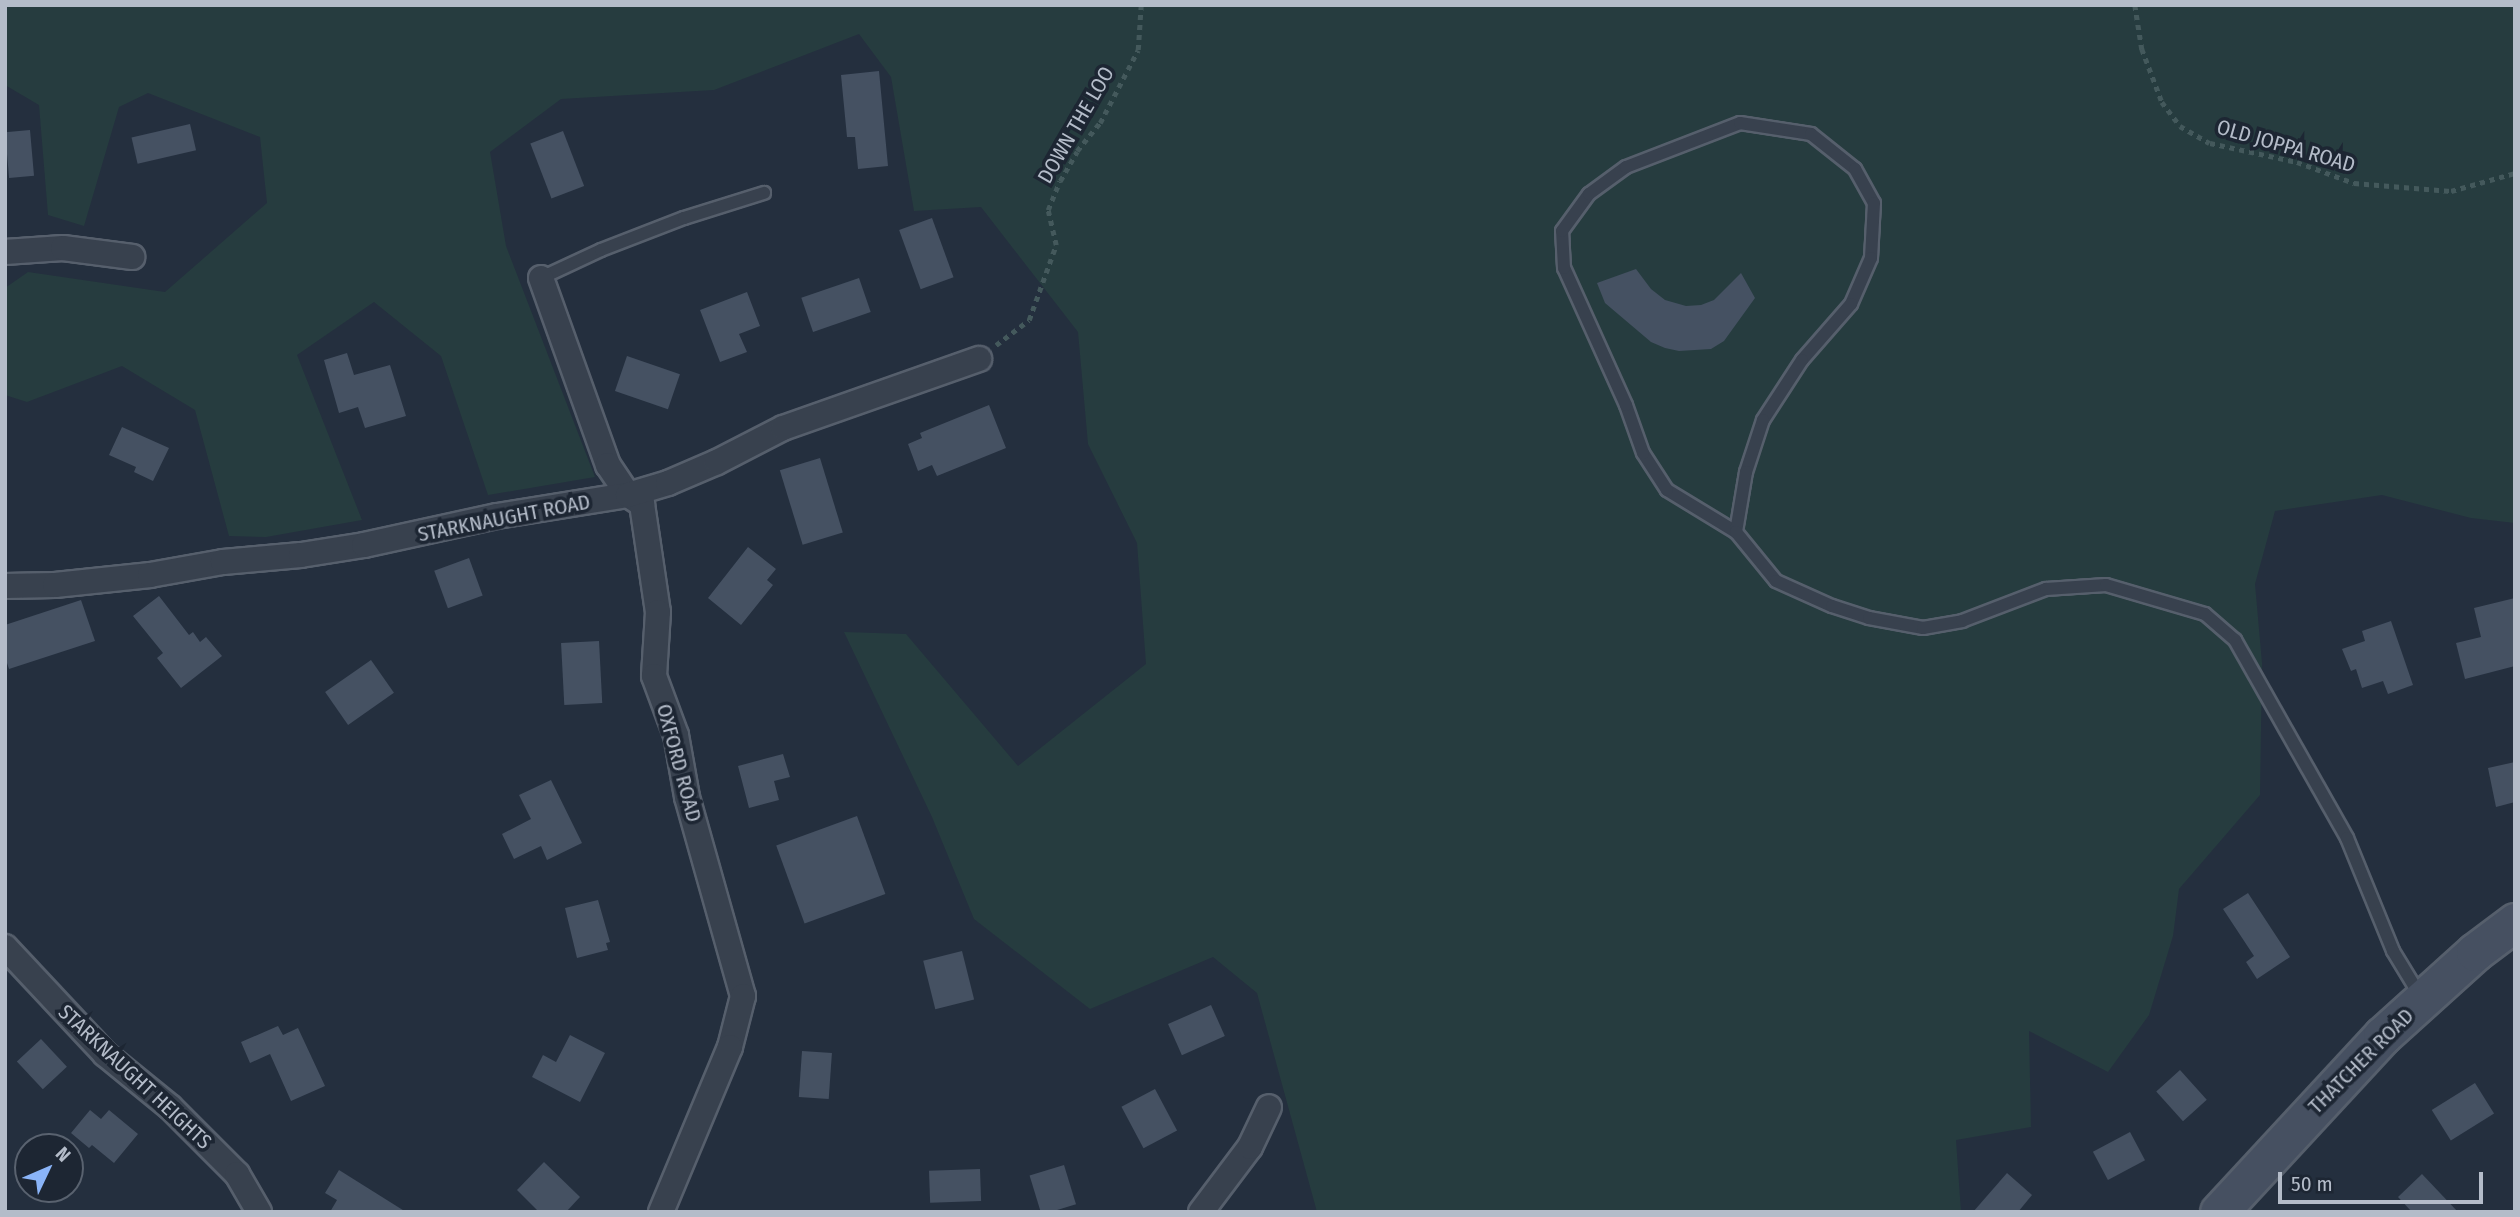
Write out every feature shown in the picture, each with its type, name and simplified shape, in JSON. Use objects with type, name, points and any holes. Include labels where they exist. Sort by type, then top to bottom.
[{"type":"main road","name":"THATCHER ROAD","points":[[2219,1212],[2382,1036],[2475,952],[2515,922]]},
{"type":"street","points":[[5,252],[63,248],[132,257]]},
{"type":"street","name":"OXFORD ROAD","points":[[541,278],[608,465],[628,495],[642,504],[656,598],[654,676],[676,735],[687,797],[743,996],[730,1046],[661,1212]]},
{"type":"street","name":"STARKNAUGHT ROAD","points":[[5,586],[55,585],[136,577],[223,562],[301,555],[364,545],[497,516],[628,495],[668,483],[718,462],[783,428],[979,359]]},
{"type":"street","name":"STARKNAUGHT HEIGHTS","points":[[5,947],[106,1054],[170,1107],[237,1174],[259,1212]]},
{"type":"street","points":[[1201,1212],[1250,1147],[1269,1107]]},
{"type":"lane","points":[[1736,531],[1746,472],[1763,420],[1802,360],[1851,304],[1871,257],[1874,203],[1855,169],[1811,134],[1740,123],[1626,167],[1589,194],[1562,232],[1564,268],[1626,405],[1643,453],[1667,490],[1736,531],[1776,581],[1832,606],[1869,618],[1923,628],[1962,621],[2046,589],[2106,584],[2205,614],[2235,640],[2347,838],[2393,951],[2422,1000]]},
{"type":"lane","points":[[541,278],[601,250],[684,218],[764,193]]},
{"type":"path","name":"DOWN THE LOO","points":[[979,359],[1030,320],[1056,245],[1048,210],[1060,181],[1077,151],[1100,123],[1138,50],[1141,5]]},
{"type":"path","name":"OLD JOPPA ROAD","points":[[2135,5],[2142,50],[2162,102],[2180,126],[2210,143],[2297,162],[2354,183],[2451,191],[2515,173]]},
{"type":"green space","points":[[5,5],[2515,5],[2515,523],[2471,518],[2382,495],[2275,511],[2255,584],[2262,663],[2260,795],[2179,889],[2173,936],[2149,1015],[2108,1072],[2029,1031],[2031,1127],[1956,1140],[1961,1212],[1317,1212],[1257,993],[1213,957],[1090,1009],[974,919],[932,817],[844,632],[906,634],[1018,766],[1146,664],[1137,543],[1088,444],[1078,332],[981,207],[914,211],[891,77],[859,34],[714,90],[561,99],[490,152],[506,246],[595,477],[488,495],[441,356],[374,302],[297,355],[362,520],[266,537],[229,536],[195,410],[122,366],[27,402],[5,395],[5,288],[28,272],[165,292],[267,203],[260,137],[148,93],[119,107],[84,226],[48,215],[39,105],[5,85]]},
{"type":"building","points":[[879,71],[888,166],[858,169],[855,137],[847,137],[841,75]]},
{"type":"building","points":[[190,124],[196,150],[138,164],[132,137]]},
{"type":"building","points":[[30,130],[34,176],[9,178],[5,132]]},
{"type":"building","points":[[563,131],[584,186],[551,199],[530,144]]},
{"type":"building","points":[[932,218],[954,277],[921,289],[899,230]]},
{"type":"building","points":[[1636,269],[1651,289],[1665,300],[1686,306],[1701,305],[1714,300],[1741,273],[1755,298],[1724,341],[1711,349],[1679,351],[1665,348],[1651,342],[1605,303],[1597,283]]},
{"type":"building","points":[[859,278],[871,312],[813,332],[801,298]]},
{"type":"building","points":[[747,292],[760,326],[739,334],[747,352],[720,362],[700,310]]},
{"type":"building","points":[[347,353],[354,375],[390,365],[406,416],[365,428],[358,407],[339,413],[324,360]]},
{"type":"building","points":[[627,356],[680,374],[668,409],[615,391]]},
{"type":"building","points":[[989,405],[1006,448],[937,476],[932,465],[918,471],[908,444],[922,438],[920,433]]},
{"type":"building","points":[[122,427],[169,448],[153,481],[134,472],[136,467],[109,455]]},
{"type":"building","points":[[820,458],[843,533],[803,545],[780,470]]},
{"type":"building","points":[[748,547],[776,569],[767,580],[773,585],[741,625],[708,598]]},
{"type":"building","points":[[469,558],[483,596],[448,608],[434,571]]},
{"type":"building","points":[[159,596],[189,635],[193,632],[200,642],[206,637],[222,656],[181,688],[157,658],[163,653],[133,616]]},
{"type":"building","points":[[2515,598],[2515,666],[2465,679],[2456,643],[2481,637],[2474,608]]},
{"type":"building","points":[[81,600],[95,641],[9,669],[5,657],[5,625]]},
{"type":"building","points":[[2391,621],[2413,685],[2388,694],[2383,681],[2362,688],[2356,669],[2351,671],[2342,649],[2365,641],[2362,631]]},
{"type":"building","points":[[599,641],[602,703],[564,705],[561,643]]},
{"type":"building","points":[[371,660],[394,693],[348,725],[325,692]]},
{"type":"building","points":[[783,754],[790,777],[774,781],[779,800],[749,808],[738,766]]},
{"type":"building","points":[[2515,762],[2515,802],[2496,807],[2488,768]]},
{"type":"building","points":[[551,780],[582,843],[547,860],[541,846],[514,859],[502,834],[531,819],[519,795]]},
{"type":"building","points":[[857,816],[885,894],[805,923],[776,845]]},
{"type":"building","points":[[2248,893],[2290,957],[2257,979],[2246,962],[2254,956],[2223,909]]},
{"type":"building","points":[[598,900],[610,942],[606,943],[608,950],[577,958],[565,908]]},
{"type":"building","points":[[962,951],[974,1000],[935,1009],[923,961]]},
{"type":"building","points":[[1211,1005],[1225,1036],[1182,1055],[1168,1024]]},
{"type":"building","points":[[278,1026],[283,1035],[298,1028],[325,1086],[291,1101],[270,1054],[250,1063],[241,1042]]},
{"type":"building","points":[[570,1035],[605,1053],[580,1102],[532,1077],[543,1055],[556,1062]]},
{"type":"building","points":[[41,1039],[67,1067],[43,1089],[17,1062]]},
{"type":"building","points":[[802,1051],[832,1053],[829,1099],[799,1097]]},
{"type":"building","points":[[2180,1070],[2207,1100],[2183,1121],[2156,1091]]},
{"type":"building","points":[[2475,1083],[2494,1114],[2451,1141],[2432,1110]]},
{"type":"building","points":[[1155,1089],[1177,1130],[1144,1148],[1121,1107]]},
{"type":"building","points":[[90,1110],[101,1119],[109,1110],[138,1134],[114,1163],[92,1145],[89,1148],[84,1144],[84,1133],[71,1133]]},
{"type":"building","points":[[2130,1132],[2145,1160],[2108,1180],[2093,1152]]},
{"type":"building","points":[[544,1162],[580,1197],[566,1212],[539,1212],[517,1190]]},
{"type":"building","points":[[1064,1165],[1076,1204],[1051,1212],[1041,1212],[1030,1176]]},
{"type":"building","points":[[980,1169],[981,1201],[930,1203],[929,1171]]},
{"type":"building","points":[[339,1170],[406,1212],[330,1212],[337,1200],[325,1193]]},
{"type":"building","points":[[2007,1173],[2032,1195],[2018,1212],[1973,1212]]},
{"type":"building","points":[[2422,1174],[2458,1212],[2412,1212],[2398,1197]]}]
